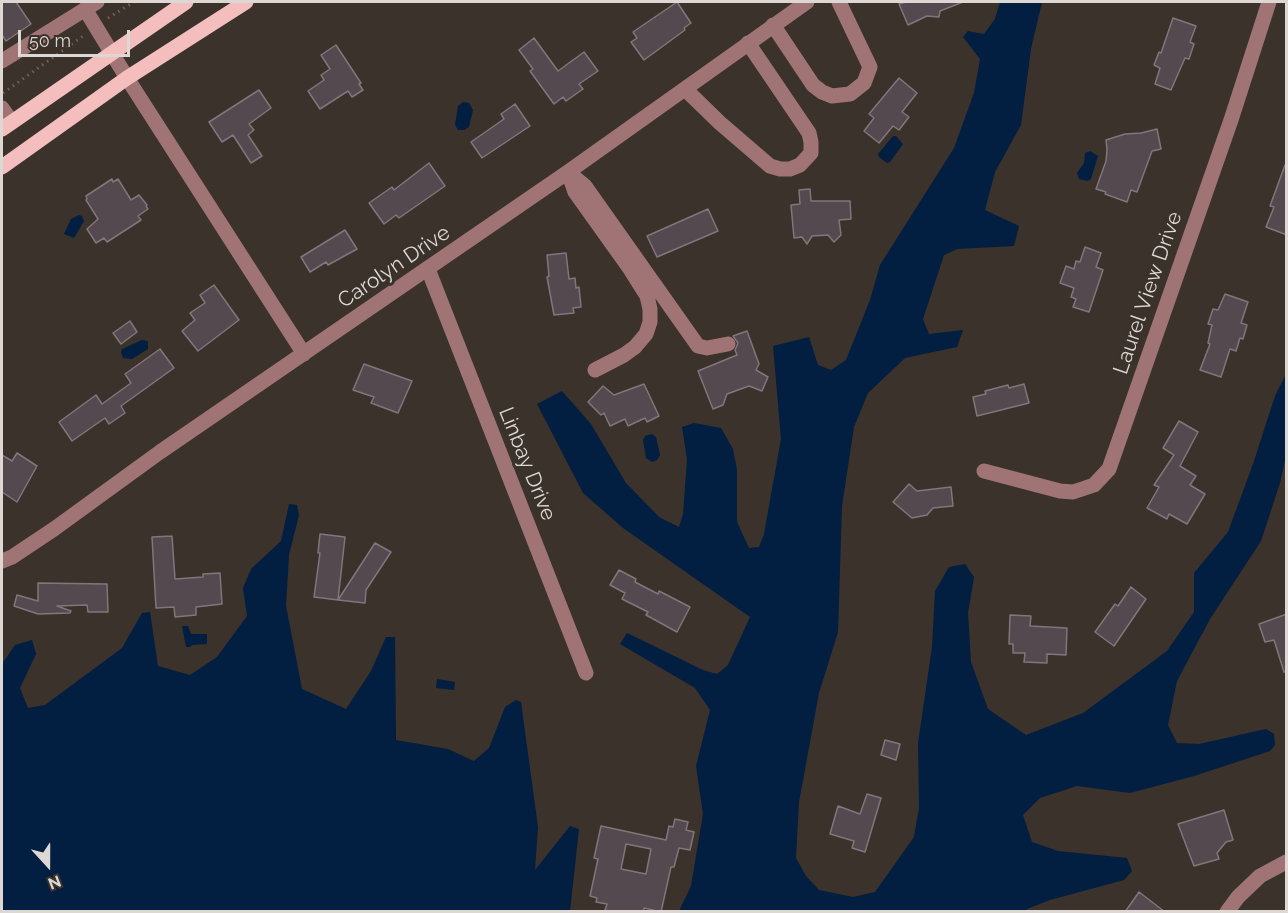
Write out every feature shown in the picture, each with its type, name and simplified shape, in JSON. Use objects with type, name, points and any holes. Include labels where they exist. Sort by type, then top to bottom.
[{"type":"main road","points":[[7,126],[186,2]]},
{"type":"main road","points":[[2,167],[127,78],[246,2]]},
{"type":"street","name":"Carolyn Drive","points":[[2,561],[12,557],[54,529],[160,452],[428,270],[807,2]]},
{"type":"street","points":[[772,25],[813,85],[832,96],[850,94],[864,83],[870,67],[839,2]]},
{"type":"street","name":"Laurel View Drive","points":[[984,471],[1060,491],[1073,492],[1094,485],[1109,468],[1231,120],[1269,2]]},
{"type":"street","points":[[2,61],[91,5],[96,26],[111,52],[304,354]]},
{"type":"street","points":[[685,89],[720,123],[770,165],[780,169],[790,169],[800,165],[811,153],[809,133],[748,43]]},
{"type":"street","points":[[2,108],[7,126]]},
{"type":"street","points":[[568,172],[585,186],[698,346],[707,348],[728,344]]},
{"type":"street","points":[[568,172],[575,192],[630,269],[646,296],[650,309],[650,322],[646,334],[624,356],[595,370]]},
{"type":"street","name":"Linbay Drive","points":[[428,270],[586,674]]},
{"type":"street","points":[[1227,912],[1238,897],[1260,876],[1287,862]]},
{"type":"path","points":[[2,94],[96,26],[134,2]]},
{"type":"water","points":[[1000,2],[1042,2],[1031,49],[1021,125],[995,172],[985,210],[1019,226],[1014,246],[957,249],[944,255],[923,319],[929,334],[963,330],[957,347],[905,358],[868,393],[854,427],[842,506],[838,632],[819,693],[799,802],[796,858],[806,876],[819,890],[853,897],[875,892],[914,837],[919,808],[918,743],[932,647],[935,591],[949,567],[965,564],[974,577],[968,613],[971,662],[988,709],[1026,735],[1083,713],[1167,651],[1194,612],[1194,573],[1228,532],[1275,396],[1286,374],[1286,456],[1280,483],[1261,541],[1210,619],[1177,681],[1168,725],[1177,743],[1199,744],[1266,729],[1274,734],[1275,745],[1270,751],[1194,776],[1130,793],[1077,786],[1040,798],[1023,815],[1032,842],[1058,851],[1127,858],[1132,871],[1124,880],[1050,900],[1026,911],[679,911],[691,886],[703,814],[696,766],[710,710],[695,688],[620,644],[627,633],[703,670],[717,674],[728,665],[750,617],[623,528],[583,493],[537,404],[562,391],[591,424],[626,483],[659,517],[679,527],[683,514],[687,459],[682,427],[694,423],[721,428],[733,449],[737,470],[737,522],[749,548],[759,547],[764,534],[781,439],[773,346],[809,337],[818,365],[831,370],[846,360],[870,300],[880,265],[954,148],[974,93],[980,59],[963,37],[968,31],[984,34],[995,19]]},
{"type":"water","points":[[463,102],[469,103],[473,110],[469,127],[458,130],[455,125],[458,106]]},
{"type":"water","points":[[893,136],[896,136],[903,144],[887,163],[878,154]]},
{"type":"water","points":[[1090,151],[1098,156],[1091,179],[1088,181],[1079,179],[1077,173],[1084,163],[1085,153]]},
{"type":"water","points":[[79,215],[84,221],[74,238],[64,234],[71,219]]},
{"type":"water","points":[[142,340],[148,341],[148,349],[132,359],[123,358],[122,349]]},
{"type":"water","points":[[652,434],[656,437],[660,455],[652,462],[646,458],[643,440],[645,436]]},
{"type":"water","points":[[289,504],[297,505],[299,515],[289,555],[286,606],[302,689],[346,709],[371,671],[386,637],[395,637],[396,740],[448,749],[474,761],[489,748],[505,707],[516,700],[521,702],[538,827],[535,870],[570,826],[579,829],[570,911],[2,911],[2,664],[15,645],[32,640],[36,654],[20,688],[28,708],[45,705],[122,648],[142,613],[150,612],[158,666],[190,675],[217,657],[247,616],[243,588],[251,569],[281,541]]},
{"type":"water","points":[[182,626],[188,626],[191,634],[207,634],[207,644],[186,647]]},
{"type":"water","points":[[437,679],[455,682],[454,690],[436,688]]},
{"type":"building","points":[[2,2],[16,2],[31,24],[6,41],[2,35]]},
{"type":"building","points":[[677,2],[691,23],[644,60],[631,42],[637,38],[633,32]]},
{"type":"building","points":[[963,2],[940,11],[939,17],[927,16],[908,25],[899,4]]},
{"type":"building","points":[[1173,18],[1196,26],[1190,42],[1194,44],[1189,59],[1185,58],[1171,90],[1155,84],[1160,68],[1154,65],[1159,52],[1161,53]]},
{"type":"building","points":[[534,38],[558,71],[584,52],[598,71],[579,84],[583,89],[566,101],[563,97],[554,104],[530,71],[533,69],[519,50]]},
{"type":"building","points":[[336,45],[361,83],[359,84],[363,90],[352,97],[348,91],[320,109],[308,91],[324,80],[321,75],[330,69],[321,55]]},
{"type":"building","points":[[899,78],[917,93],[902,112],[909,117],[899,130],[893,126],[879,143],[864,131],[874,118],[869,114]]},
{"type":"building","points":[[259,90],[271,108],[249,124],[254,130],[248,135],[262,156],[251,163],[233,135],[222,142],[209,122]]},
{"type":"building","points":[[515,104],[530,126],[482,158],[471,142],[504,119],[501,114]]},
{"type":"building","points":[[1157,129],[1161,149],[1152,151],[1137,192],[1131,190],[1127,202],[1096,189],[1106,161],[1106,140],[1125,134]]},
{"type":"building","points":[[429,163],[445,186],[399,218],[396,215],[384,224],[369,203],[392,187],[394,190]]},
{"type":"building","points":[[1285,165],[1287,165],[1287,235],[1266,227],[1274,207],[1270,206]]},
{"type":"building","points":[[112,179],[113,182],[118,179],[131,200],[139,195],[148,209],[138,216],[141,220],[107,242],[104,238],[96,243],[87,229],[98,219],[86,200],[86,196]]},
{"type":"building","points":[[810,189],[811,201],[850,201],[851,219],[839,220],[841,235],[834,242],[828,235],[812,236],[807,244],[802,237],[794,238],[791,205],[800,204],[799,190]]},
{"type":"building","points":[[708,209],[718,231],[657,257],[647,236]]},
{"type":"building","points":[[345,230],[357,249],[328,265],[326,262],[310,272],[301,257]]},
{"type":"building","points":[[1085,247],[1101,253],[1096,267],[1103,270],[1089,312],[1073,307],[1076,299],[1071,297],[1074,288],[1060,283],[1066,266],[1074,269],[1076,261],[1080,262]]},
{"type":"building","points":[[566,253],[569,279],[575,278],[576,288],[579,287],[581,307],[573,308],[574,313],[554,315],[547,277],[549,276],[547,255]]},
{"type":"building","points":[[214,285],[239,320],[198,351],[182,331],[195,320],[190,313],[205,303],[200,295]]},
{"type":"building","points":[[1225,294],[1248,302],[1241,323],[1247,325],[1236,351],[1230,349],[1221,377],[1200,370],[1210,344],[1208,343],[1212,325],[1208,324],[1213,309],[1218,310]]},
{"type":"building","points":[[130,321],[137,332],[121,344],[113,333]]},
{"type":"building","points":[[747,331],[759,364],[756,370],[768,377],[762,391],[749,386],[727,394],[723,405],[713,409],[698,371],[737,355],[735,350],[738,343],[733,336]]},
{"type":"building","points":[[160,349],[174,368],[121,406],[125,413],[109,424],[105,418],[72,441],[59,422],[96,395],[102,404],[131,383],[125,374]]},
{"type":"building","points":[[364,364],[412,381],[398,413],[371,403],[374,397],[353,390]]},
{"type":"building","points":[[644,384],[659,416],[647,422],[645,418],[628,426],[625,419],[610,426],[604,413],[601,415],[588,402],[603,386],[614,395]]},
{"type":"building","points":[[1024,384],[1029,403],[977,416],[973,397],[1008,385],[1009,388]]},
{"type":"building","points":[[1179,421],[1198,432],[1180,466],[1196,476],[1190,485],[1205,494],[1187,524],[1169,514],[1167,519],[1147,508],[1159,487],[1154,485],[1174,455],[1163,448]]},
{"type":"building","points":[[17,453],[37,466],[17,502],[2,492],[2,455],[12,461]]},
{"type":"building","points":[[909,484],[917,491],[951,487],[953,506],[933,508],[927,515],[912,518],[893,502]]},
{"type":"building","points":[[320,534],[345,537],[338,600],[314,597],[320,553],[318,553]]},
{"type":"building","points":[[172,536],[175,579],[220,573],[222,604],[196,607],[196,615],[175,617],[174,607],[156,608],[152,537]]},
{"type":"building","points":[[375,543],[391,552],[366,590],[365,603],[338,600]]},
{"type":"building","points":[[619,570],[636,579],[635,582],[658,594],[659,591],[690,607],[677,632],[646,615],[648,612],[622,599],[625,593],[610,585]]},
{"type":"building","points":[[38,583],[107,584],[108,612],[88,612],[87,605],[57,606],[71,611],[70,613],[38,614],[14,606],[17,595],[38,601]]},
{"type":"building","points":[[1131,587],[1146,599],[1114,646],[1095,632],[1115,604],[1118,606]]},
{"type":"building","points":[[1287,614],[1287,672],[1284,672],[1274,640],[1265,642],[1259,624]]},
{"type":"building","points":[[1010,615],[1031,616],[1030,626],[1067,628],[1066,655],[1047,654],[1047,663],[1024,662],[1025,653],[1013,653],[1013,644],[1009,644]]},
{"type":"building","points":[[885,740],[900,744],[896,760],[881,755]]},
{"type":"building","points":[[867,794],[881,798],[865,852],[852,848],[854,841],[830,834],[838,806],[860,814]]},
{"type":"building","points":[[1224,810],[1233,840],[1226,842],[1217,853],[1219,859],[1194,866],[1178,824]]},
{"type":"building","points":[[675,819],[688,822],[686,830],[694,832],[690,850],[679,848],[674,867],[671,867],[661,912],[644,908],[643,912],[613,912],[605,910],[607,904],[596,902],[597,898],[590,896],[598,859],[594,858],[601,826],[666,840],[669,826],[673,827]],"holes":[[[626,844],[651,849],[646,874],[621,869]]]},
{"type":"building","points":[[1139,892],[1165,912],[1125,912]]}]
